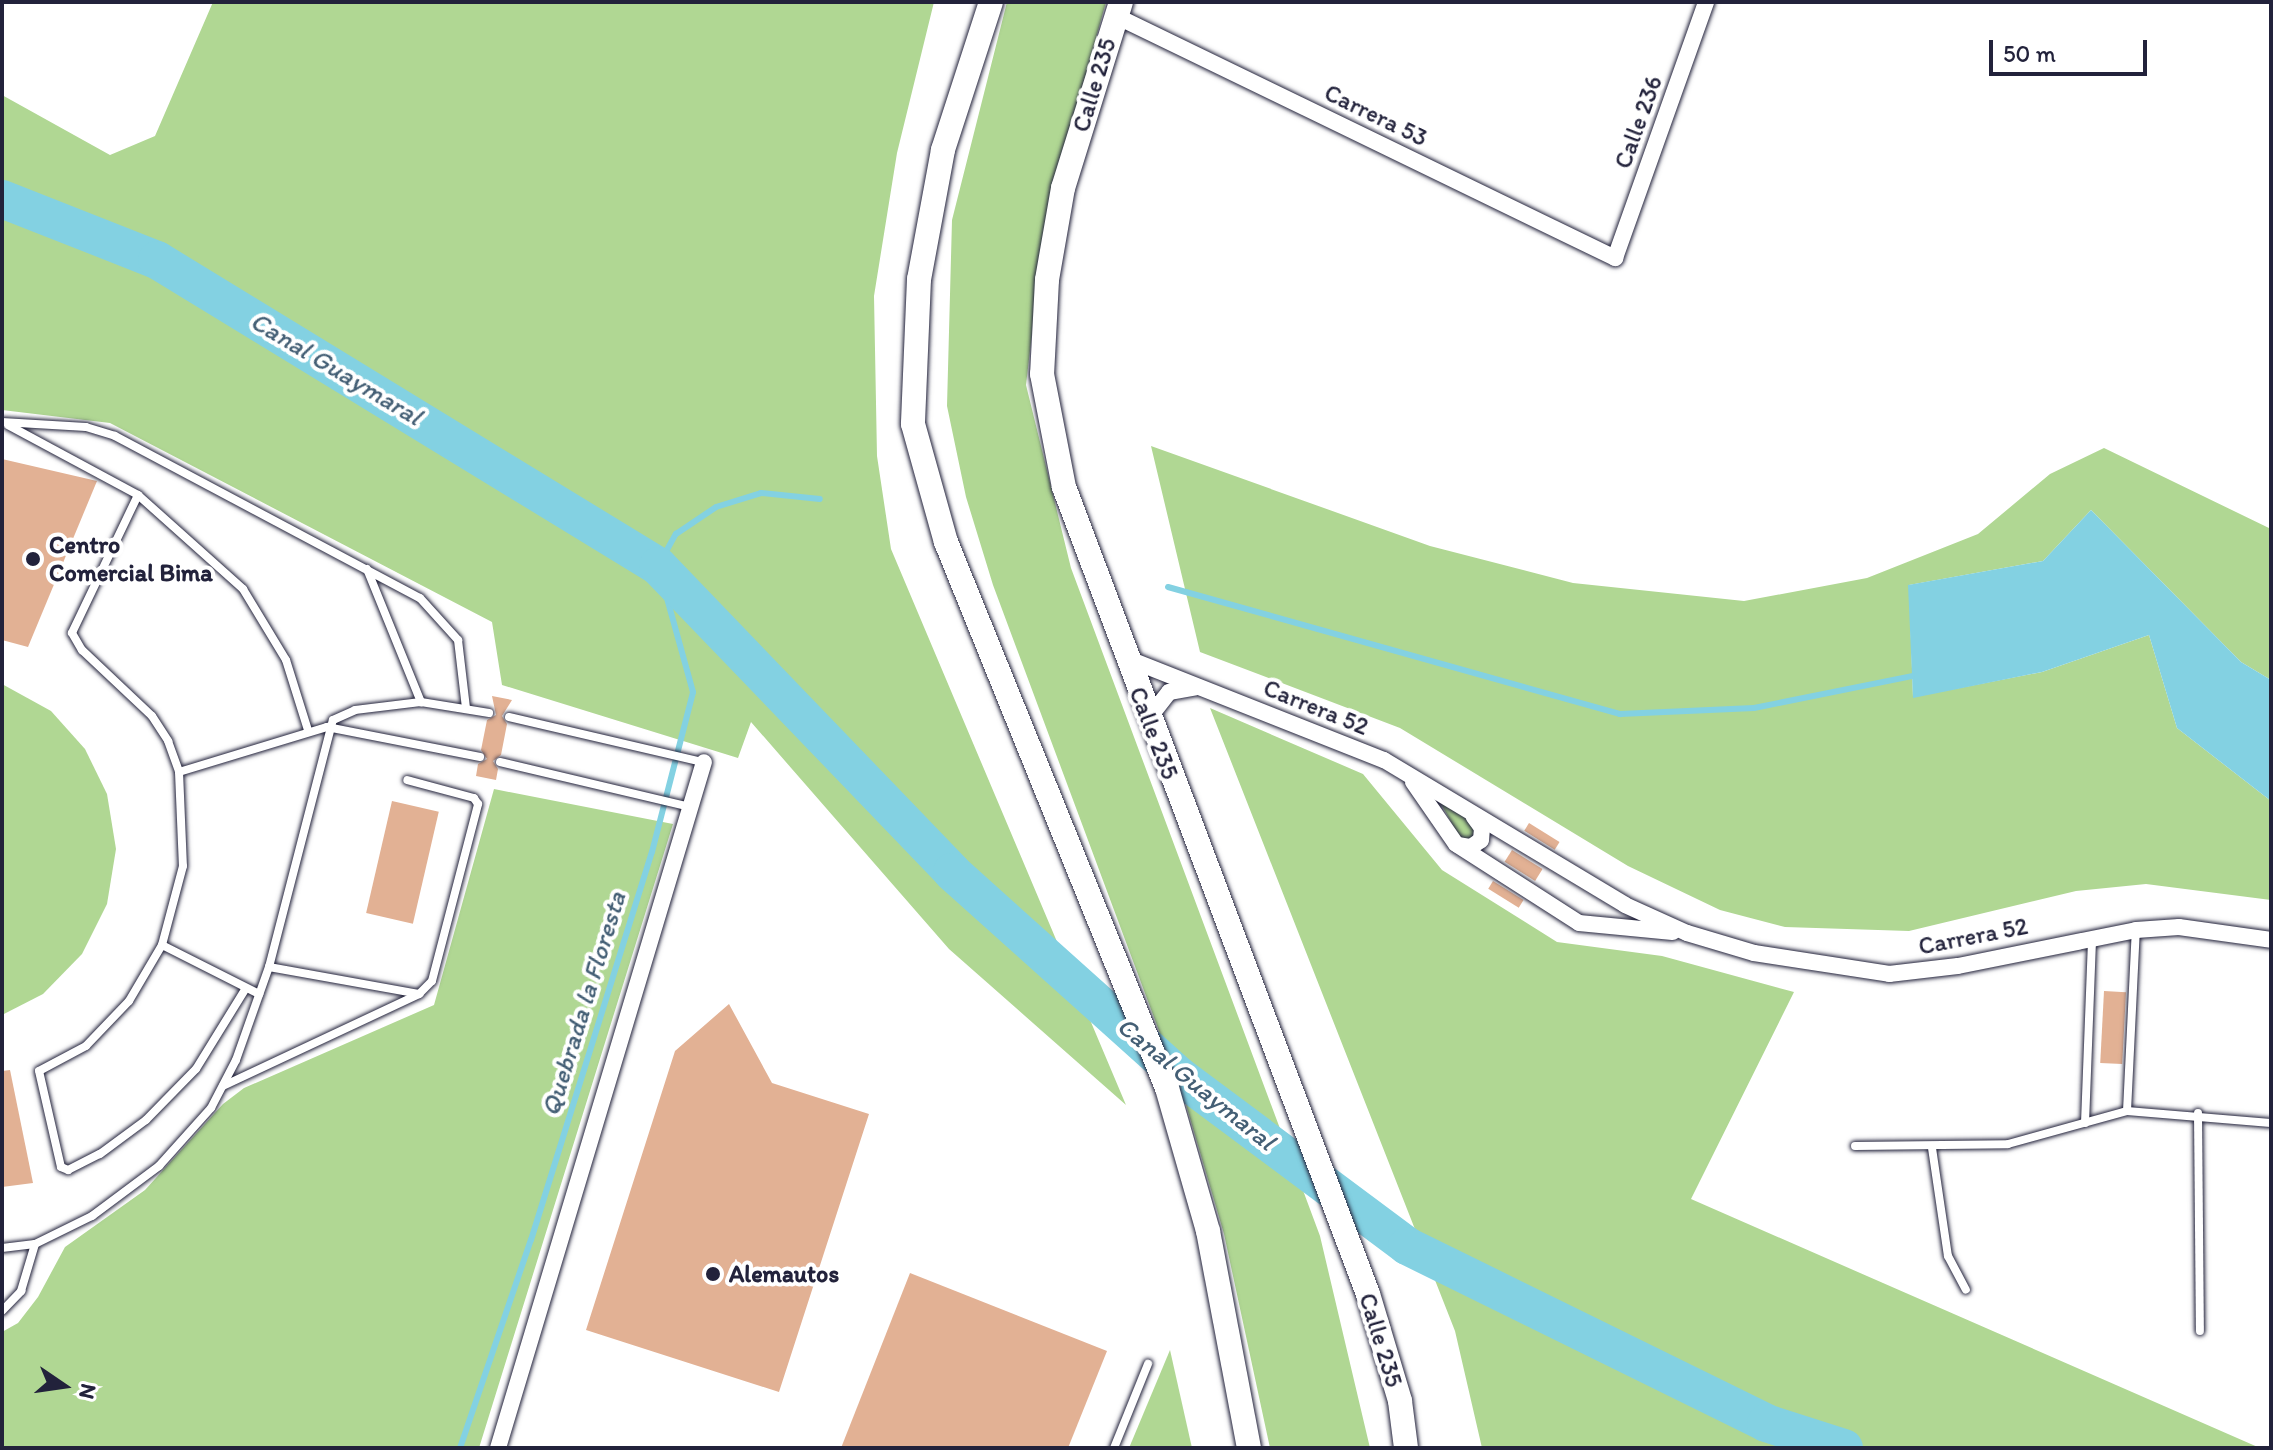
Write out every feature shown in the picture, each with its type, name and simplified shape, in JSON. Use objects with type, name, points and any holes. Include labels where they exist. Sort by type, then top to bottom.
[{"type":"main road","points":[[991,2],[943,150],[922,265],[913,424],[946,542],[1167,1088],[1208,1231],[1249,1448]]},
{"type":"main road","name":"Calle 235","points":[[1119,9],[1063,188],[1047,280],[1042,374],[1064,487],[1148,719],[1368,1294],[1400,1401],[1406,1448]]},
{"type":"street","name":"Calle 236","points":[[1615,258],[1706,2]]},
{"type":"street","name":"Carrera 53","points":[[1119,9],[1615,258]]},
{"type":"street","name":"Carrera 52","points":[[1126,658],[1384,760],[1566,873],[1687,933]]},
{"type":"street","points":[[1148,719],[1169,692],[1205,689]]},
{"type":"street","points":[[498,1448],[704,762]]},
{"type":"street","name":"Carrera 52","points":[[1408,775],[1456,844],[1579,923],[1687,933],[1823,968],[1889,974],[1958,966],[2136,930],[2179,927],[2271,940]]},
{"type":"street","points":[[1456,844],[1471,847],[1481,840],[1482,828],[1473,816]]},
{"type":"lane","points":[[3,422],[138,495],[243,589],[286,660],[308,730]]},
{"type":"lane","points":[[3,422],[86,427],[115,436],[420,598],[450,628],[464,661],[466,708]]},
{"type":"lane","points":[[138,495],[90,589],[72,633],[82,650],[152,716],[179,772],[183,866],[162,945],[129,1001],[86,1046],[39,1071],[64,1170],[100,1154],[146,1120],[196,1069],[246,988]]},
{"type":"lane","points":[[367,569],[421,702]]},
{"type":"lane","points":[[2,1248],[35,1244],[92,1216],[159,1166],[211,1108],[269,967],[309,821],[327,727],[340,713],[421,702],[489,713]]},
{"type":"lane","points":[[509,717],[704,762]]},
{"type":"lane","points":[[179,772],[308,730],[327,727],[480,757]]},
{"type":"lane","points":[[500,762],[690,807]]},
{"type":"lane","points":[[222,1087],[419,994],[435,972],[478,804],[474,798],[407,780]]},
{"type":"lane","points":[[2127,1111],[2136,930]]},
{"type":"lane","points":[[2085,1123],[2092,938]]},
{"type":"lane","points":[[162,945],[259,994]]},
{"type":"lane","points":[[269,967],[419,994]]},
{"type":"lane","points":[[1855,1146],[1932,1148],[2008,1144],[2127,1111],[2198,1113],[2271,1123]]},
{"type":"lane","points":[[2198,1113],[2200,1331]]},
{"type":"lane","points":[[1932,1148],[1948,1256],[1966,1290]]},
{"type":"lane","points":[[2,1311],[21,1291],[35,1244]]},
{"type":"lane","points":[[1114,1448],[1148,1364]]},
{"type":"green space","points":[[213,2],[934,2],[897,153],[874,296],[877,456],[891,549],[1126,1105],[949,949],[751,722],[738,758],[502,685],[492,622],[110,423],[2,410],[2,95],[110,155],[155,136]]},
{"type":"green space","points":[[1007,2],[1106,2],[1045,222],[1026,385],[1071,568],[1320,1236],[1370,1448],[1270,1448],[1224,1234],[1184,1098],[993,585],[966,497],[947,406],[952,220]]},
{"type":"green space","points":[[1151,446],[1430,546],[1573,583],[1744,601],[1867,578],[1978,534],[2050,474],[2104,448],[2271,529],[2271,680],[2241,662],[2091,510],[2043,561],[1909,585],[1913,697],[2042,672],[2149,635],[2177,728],[2271,801],[2271,900],[2146,884],[2076,891],[1909,931],[1785,927],[1720,910],[1628,866],[1400,728],[1200,652]]},
{"type":"green space","points":[[2,684],[51,711],[85,749],[107,794],[116,849],[107,904],[82,954],[43,994],[2,1015]]},
{"type":"green space","points":[[1210,708],[1363,774],[1442,870],[1557,942],[1662,956],[1794,992],[1691,1199],[2260,1448],[1482,1448],[1455,1331]]},
{"type":"green space","points":[[494,789],[673,824],[479,1448],[2,1448],[2,1332],[18,1323],[38,1297],[65,1247],[145,1190],[223,1104],[244,1088],[434,1005]]},
{"type":"green space","points":[[1440,802],[1470,820],[1475,827],[1472,838],[1460,838]]},
{"type":"green space","points":[[1170,1350],[1192,1448],[1129,1448]]},
{"type":"water","points":[[2091,510],[2241,662],[2271,680],[2271,801],[2177,728],[2149,635],[2042,672],[1913,698],[1908,585],[2043,561]]},
{"type":"building","name":"Centro Comercial Bima","points":[[2,459],[97,481],[28,647],[2,640]]},
{"type":"building","points":[[492,696],[512,700],[502,716],[507,724],[501,755],[493,761],[498,769],[496,780],[476,776],[478,764],[487,759],[481,750],[487,720],[496,715]]},
{"type":"building","points":[[392,801],[439,812],[413,924],[366,913]]},
{"type":"building","points":[[1529,823],[1560,842],[1555,850],[1524,831]]},
{"type":"building","points":[[1512,850],[1543,869],[1535,881],[1505,862]]},
{"type":"building","points":[[1493,881],[1524,900],[1519,908],[1488,889]]},
{"type":"building","points":[[2104,991],[2126,992],[2122,1064],[2100,1063]]},
{"type":"building","points":[[729,1004],[772,1083],[869,1114],[779,1392],[586,1330],[675,1051]]},
{"type":"building","points":[[10,1070],[33,1183],[2,1187],[2,1071]]},
{"type":"building","points":[[910,1273],[1107,1351],[1068,1448],[841,1448]]},
{"type":"waterway","name":"Canal Guaymaral","points":[[2,199],[157,260],[658,566],[952,872],[1178,1075],[1407,1246],[1766,1423],[1844,1448]]},
{"type":"waterway","name":"Quebrada la Floresta","points":[[460,1448],[531,1240],[652,852],[693,692],[658,566],[676,534],[716,507],[761,493],[820,499]]},
{"type":"waterway","name":"Canal Guaymaral","points":[[1168,587],[1620,714],[1754,708],[1912,676]]},
{"type":"place","name":"Centro Comercial Bima","points":[[33,559]]},
{"type":"place","name":"Alemautos","points":[[713,1274]]}]
